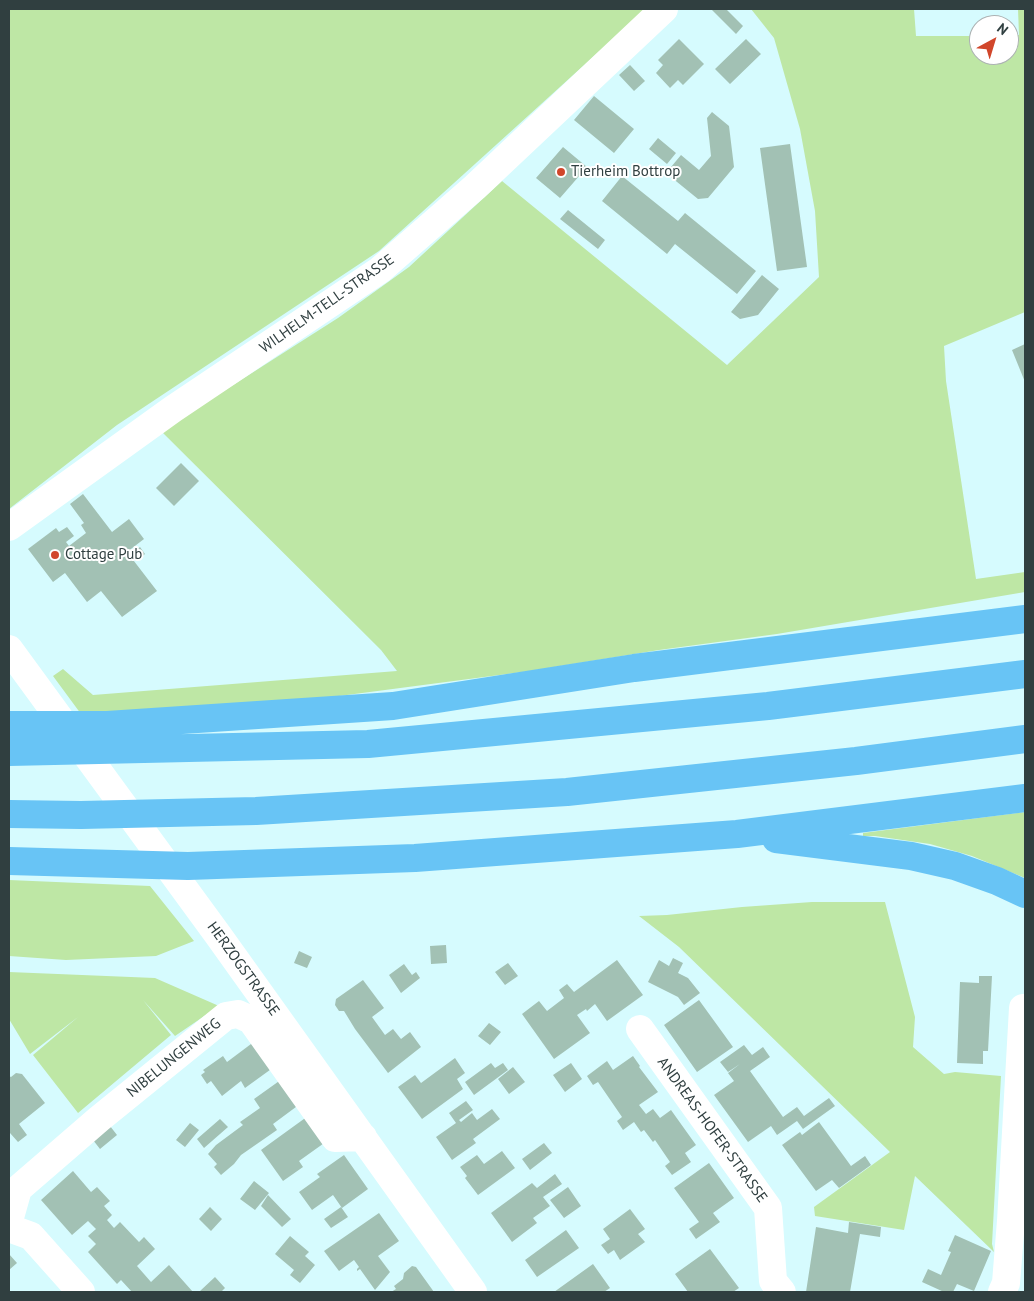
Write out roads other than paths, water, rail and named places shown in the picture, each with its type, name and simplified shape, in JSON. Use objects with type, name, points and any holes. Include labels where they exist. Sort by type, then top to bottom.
[{"type":"highway","points":[[9,725],[107,725],[393,706],[634,668],[1025,619]]},
{"type":"highway","points":[[9,752],[368,744],[768,706],[1025,674]]},
{"type":"highway","points":[[9,814],[81,815],[256,811],[567,792],[846,762],[1025,739]]},
{"type":"highway","points":[[9,861],[188,866],[405,858],[737,834],[1025,798]]},
{"type":"highway","points":[[737,834],[911,856],[955,866],[997,881],[1025,894]]},
{"type":"street","name":"WILHELM-TELL-STRASSE","points":[[9,527],[173,409],[380,270],[475,188],[664,9]]},
{"type":"street","name":"HERZOGSTRASSE","points":[[9,649],[218,935],[473,1292]]},
{"type":"street","points":[[1004,1288],[1023,1008]]},
{"type":"street","name":"NIBELUNGENWEG","points":[[9,1221],[18,1189],[99,1119],[226,1016],[238,1014],[251,1020],[335,1138],[363,1137]]},
{"type":"street","name":"ANDREAS-HOFER-STRASSE","points":[[640,1030],[768,1208],[773,1281],[782,1292]]},
{"type":"street","points":[[9,1228],[30,1236],[81,1292]]},
{"type":"place","name":"Tierheim Bottrop","points":[[561,172]]},
{"type":"place","name":"Cottage Pub","points":[[55,555]]}]
